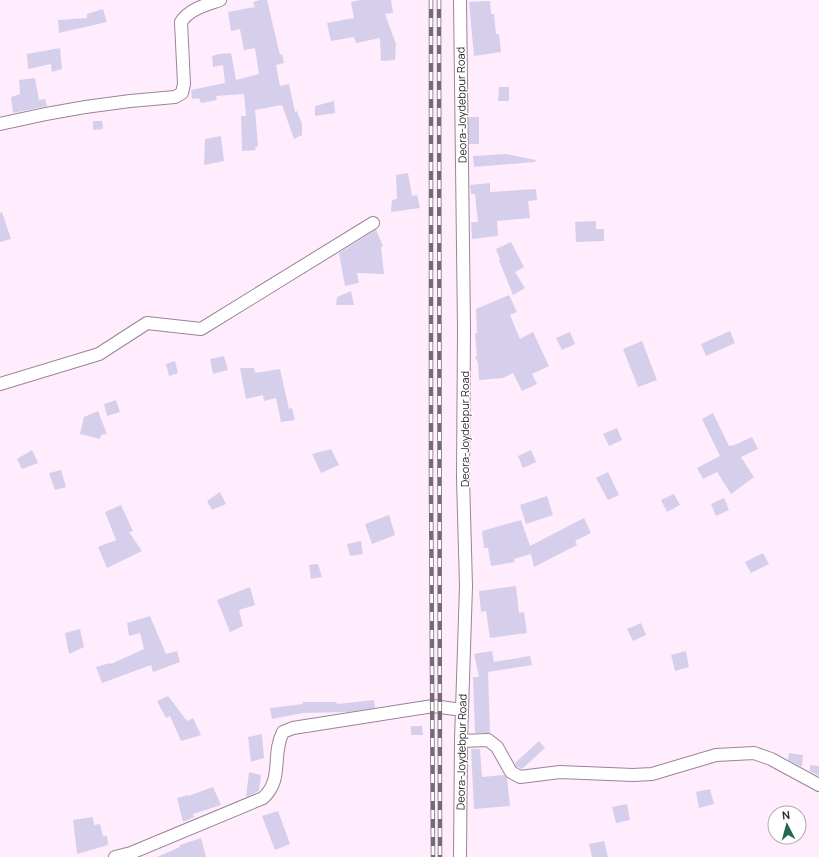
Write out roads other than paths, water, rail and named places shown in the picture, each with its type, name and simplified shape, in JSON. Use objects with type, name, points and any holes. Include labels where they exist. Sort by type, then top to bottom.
[{"type":"street","points":[[0,124],[84,106],[126,100],[175,97],[182,93],[184,84],[181,22],[185,16],[191,12],[220,0]]},
{"type":"street","name":"Deora-Joydebpur Road","points":[[460,0],[464,329],[463,478],[466,586],[461,741],[460,857]]},
{"type":"street","points":[[0,384],[98,354],[147,323],[201,329],[373,223]]},
{"type":"street","points":[[115,857],[131,853],[263,798],[271,791],[275,782],[279,741],[283,732],[293,728],[433,706],[462,710]]},
{"type":"street","points":[[461,741],[488,740],[497,747],[511,772],[520,777],[560,772],[633,775],[652,774],[716,755],[754,753],[771,758],[819,786]]},
{"type":"railway","points":[[431,0],[433,857]]},
{"type":"railway","points":[[439,0],[440,857]]}]
